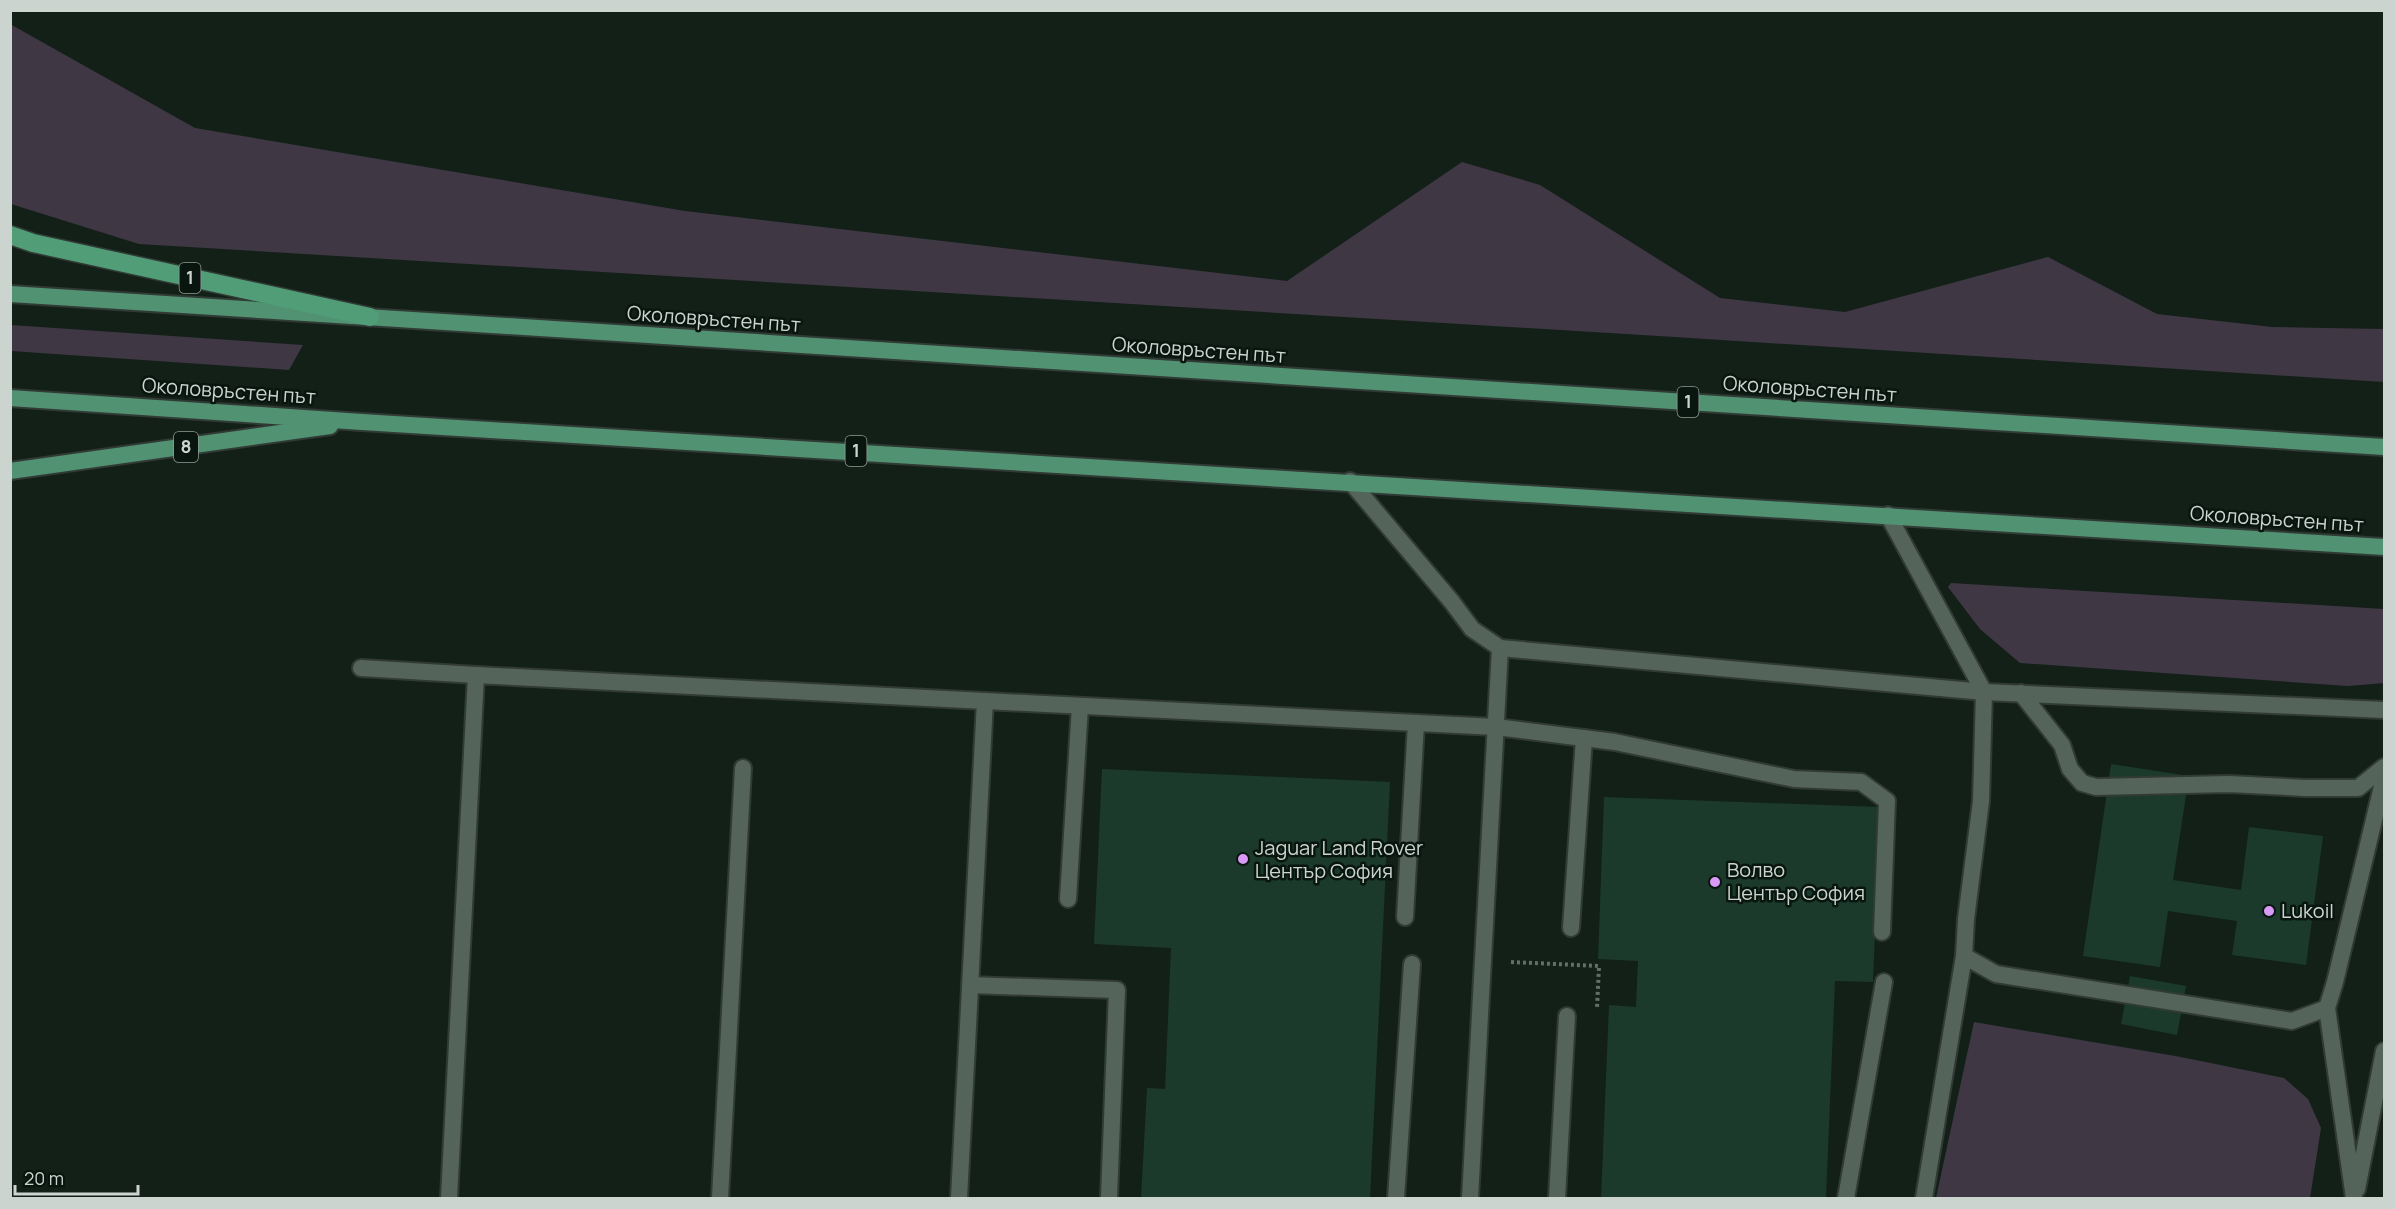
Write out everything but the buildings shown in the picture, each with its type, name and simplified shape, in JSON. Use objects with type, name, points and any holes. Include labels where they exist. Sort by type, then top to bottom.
[{"type":"highway","name":"1","points":[[10,235],[33,243],[370,318]]},
{"type":"highway","name":"Околовръстен път","points":[[10,294],[2385,447]]},
{"type":"highway","name":"Околовръстен път","points":[[10,398],[362,422],[1350,481],[2385,547]]},
{"type":"highway","name":"8","points":[[10,471],[362,422]]},
{"type":"lane","points":[[1350,481],[1472,629],[1500,648],[1984,692],[2385,710]]},
{"type":"lane","points":[[1888,515],[1984,692],[1981,801],[1966,918],[1964,956],[1924,1198]]},
{"type":"lane","points":[[1470,1198],[1500,648]]},
{"type":"lane","points":[[361,668],[1496,727],[1615,742],[1794,779],[1861,782],[1887,801],[1882,932]]},
{"type":"lane","points":[[449,1198],[476,675]]},
{"type":"lane","points":[[2021,693],[2062,745],[2070,769],[2082,783],[2096,787],[2229,784],[2358,788],[2385,767]]},
{"type":"lane","points":[[959,1198],[985,701]]},
{"type":"lane","points":[[1068,899],[1080,706]]},
{"type":"lane","points":[[1405,917],[1416,723]]},
{"type":"lane","points":[[1570,928],[1584,738]]},
{"type":"lane","points":[[720,1198],[742,768]]},
{"type":"lane","points":[[2354,1198],[2327,1008],[2385,778]]},
{"type":"lane","points":[[1964,956],[1996,974],[2292,1021],[2327,1008]]},
{"type":"lane","points":[[1396,1198],[1412,964]]},
{"type":"lane","points":[[1846,1198],[1884,982]]},
{"type":"lane","points":[[970,985],[1117,990],[1109,1198]]},
{"type":"lane","points":[[1557,1198],[1567,1016]]},
{"type":"lane","points":[[2354,1198],[2385,1051]]},
{"type":"path","points":[[1483,961],[1599,966],[1596,1018],[1567,1016]]},
{"type":"shaded area","points":[[10,24],[195,128],[685,211],[1287,281],[1462,162],[1540,185],[1720,298],[1845,312],[2048,257],[2157,314],[2272,327],[2384,329],[2384,382],[139,244],[11,204]]},
{"type":"shaded area","points":[[11,325],[303,345],[289,370],[11,351]]},
{"type":"shaded area","points":[[1951,583],[2384,609],[2384,683],[2348,686],[2020,663],[1980,629],[1948,587]]},
{"type":"shaded area","points":[[1974,1022],[2181,1057],[2284,1078],[2308,1099],[2321,1128],[2310,1198],[1936,1198]]},
{"type":"place","name":"Jaguar Land Rover Център София","points":[[1243,859]]},
{"type":"place","name":"Волво Център София","points":[[1715,882]]},
{"type":"place","name":"Lukoil","points":[[2269,911]]}]
